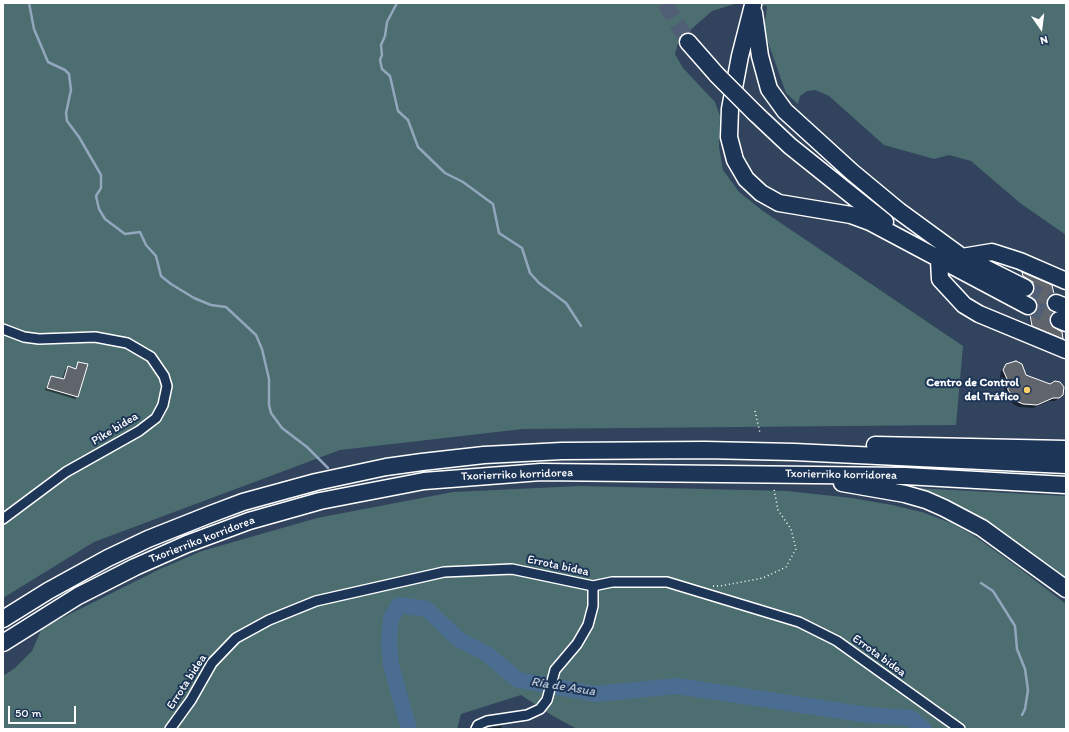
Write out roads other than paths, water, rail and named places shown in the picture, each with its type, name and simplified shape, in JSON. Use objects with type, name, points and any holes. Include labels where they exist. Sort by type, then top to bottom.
[{"type":"highway","points":[[1028,306],[870,222],[851,215],[779,203],[761,192],[746,179],[735,160],[729,137],[730,109],[753,5],[760,56],[769,89],[785,111],[852,172],[893,206],[962,256],[992,252],[1020,261],[1066,281]]},
{"type":"highway","points":[[688,42],[717,75],[790,146],[885,222],[939,260]]},
{"type":"highway","points":[[885,222],[962,256],[1025,288]]},
{"type":"highway","points":[[939,260],[940,278],[964,305],[979,314],[1066,350]]},
{"type":"highway","points":[[794,452],[868,445],[1066,449]]},
{"type":"highway","name":"Txorierriko korridorea","points":[[3,619],[58,585],[127,549],[180,526],[279,491],[393,466],[455,458],[562,451],[705,450],[794,452],[1066,465]]},
{"type":"highway","name":"Txorierriko korridorea","points":[[3,643],[78,596],[135,567],[187,544],[263,517],[356,493],[457,477],[541,472],[905,476],[1066,485]]},
{"type":"highway","points":[[815,475],[836,482],[905,494],[926,500],[944,508],[982,528],[1066,588]]},
{"type":"street","name":"Pike bidea","points":[[3,329],[24,337],[39,339],[95,337],[127,343],[151,357],[164,376],[167,386],[163,406],[156,418],[139,431],[66,472],[3,519]]},
{"type":"street","name":"Errota bidea","points":[[170,729],[191,700],[212,663],[236,638],[269,620],[316,601],[444,572],[512,569],[593,586],[612,582],[667,582],[799,622],[837,640],[960,729]]},
{"type":"street","points":[[476,729],[478,725],[487,721],[527,715],[540,709],[547,700],[555,670],[577,644],[588,625],[593,606],[593,586]]},
{"type":"waterway","points":[[29,3],[34,29],[48,62],[65,70],[69,74],[71,90],[66,113],[67,121],[79,137],[101,175],[101,188],[96,196],[99,209],[105,219],[125,234],[140,232],[146,245],[156,256],[161,276],[171,284],[194,298],[211,305],[226,307],[256,335],[262,349],[269,379],[269,405],[271,413],[282,428],[307,447],[328,468]]},
{"type":"waterway","points":[[397,3],[387,22],[385,36],[381,45],[382,55],[380,60],[382,69],[390,76],[398,111],[408,120],[418,147],[445,173],[463,182],[493,204],[499,233],[522,248],[530,273],[539,283],[566,303],[581,326]]},
{"type":"waterway","points":[[981,583],[993,591],[1015,626],[1017,649],[1025,669],[1028,690],[1025,709],[1022,715]]},
{"type":"waterway","name":"Ría de Asua","points":[[409,729],[391,665],[389,641],[391,618],[399,605],[427,609],[458,639],[487,654],[518,680],[595,694],[677,686],[868,715],[911,718],[924,729]]},
{"type":"tunnel","points":[[665,3],[688,42]]},
{"type":"tunnel","points":[[1025,288],[1056,303]]},
{"type":"tunnel","points":[[1028,306],[1059,320]]},
{"type":"place","name":"Centro de Control del Tráfico","points":[[1027,390]]}]
